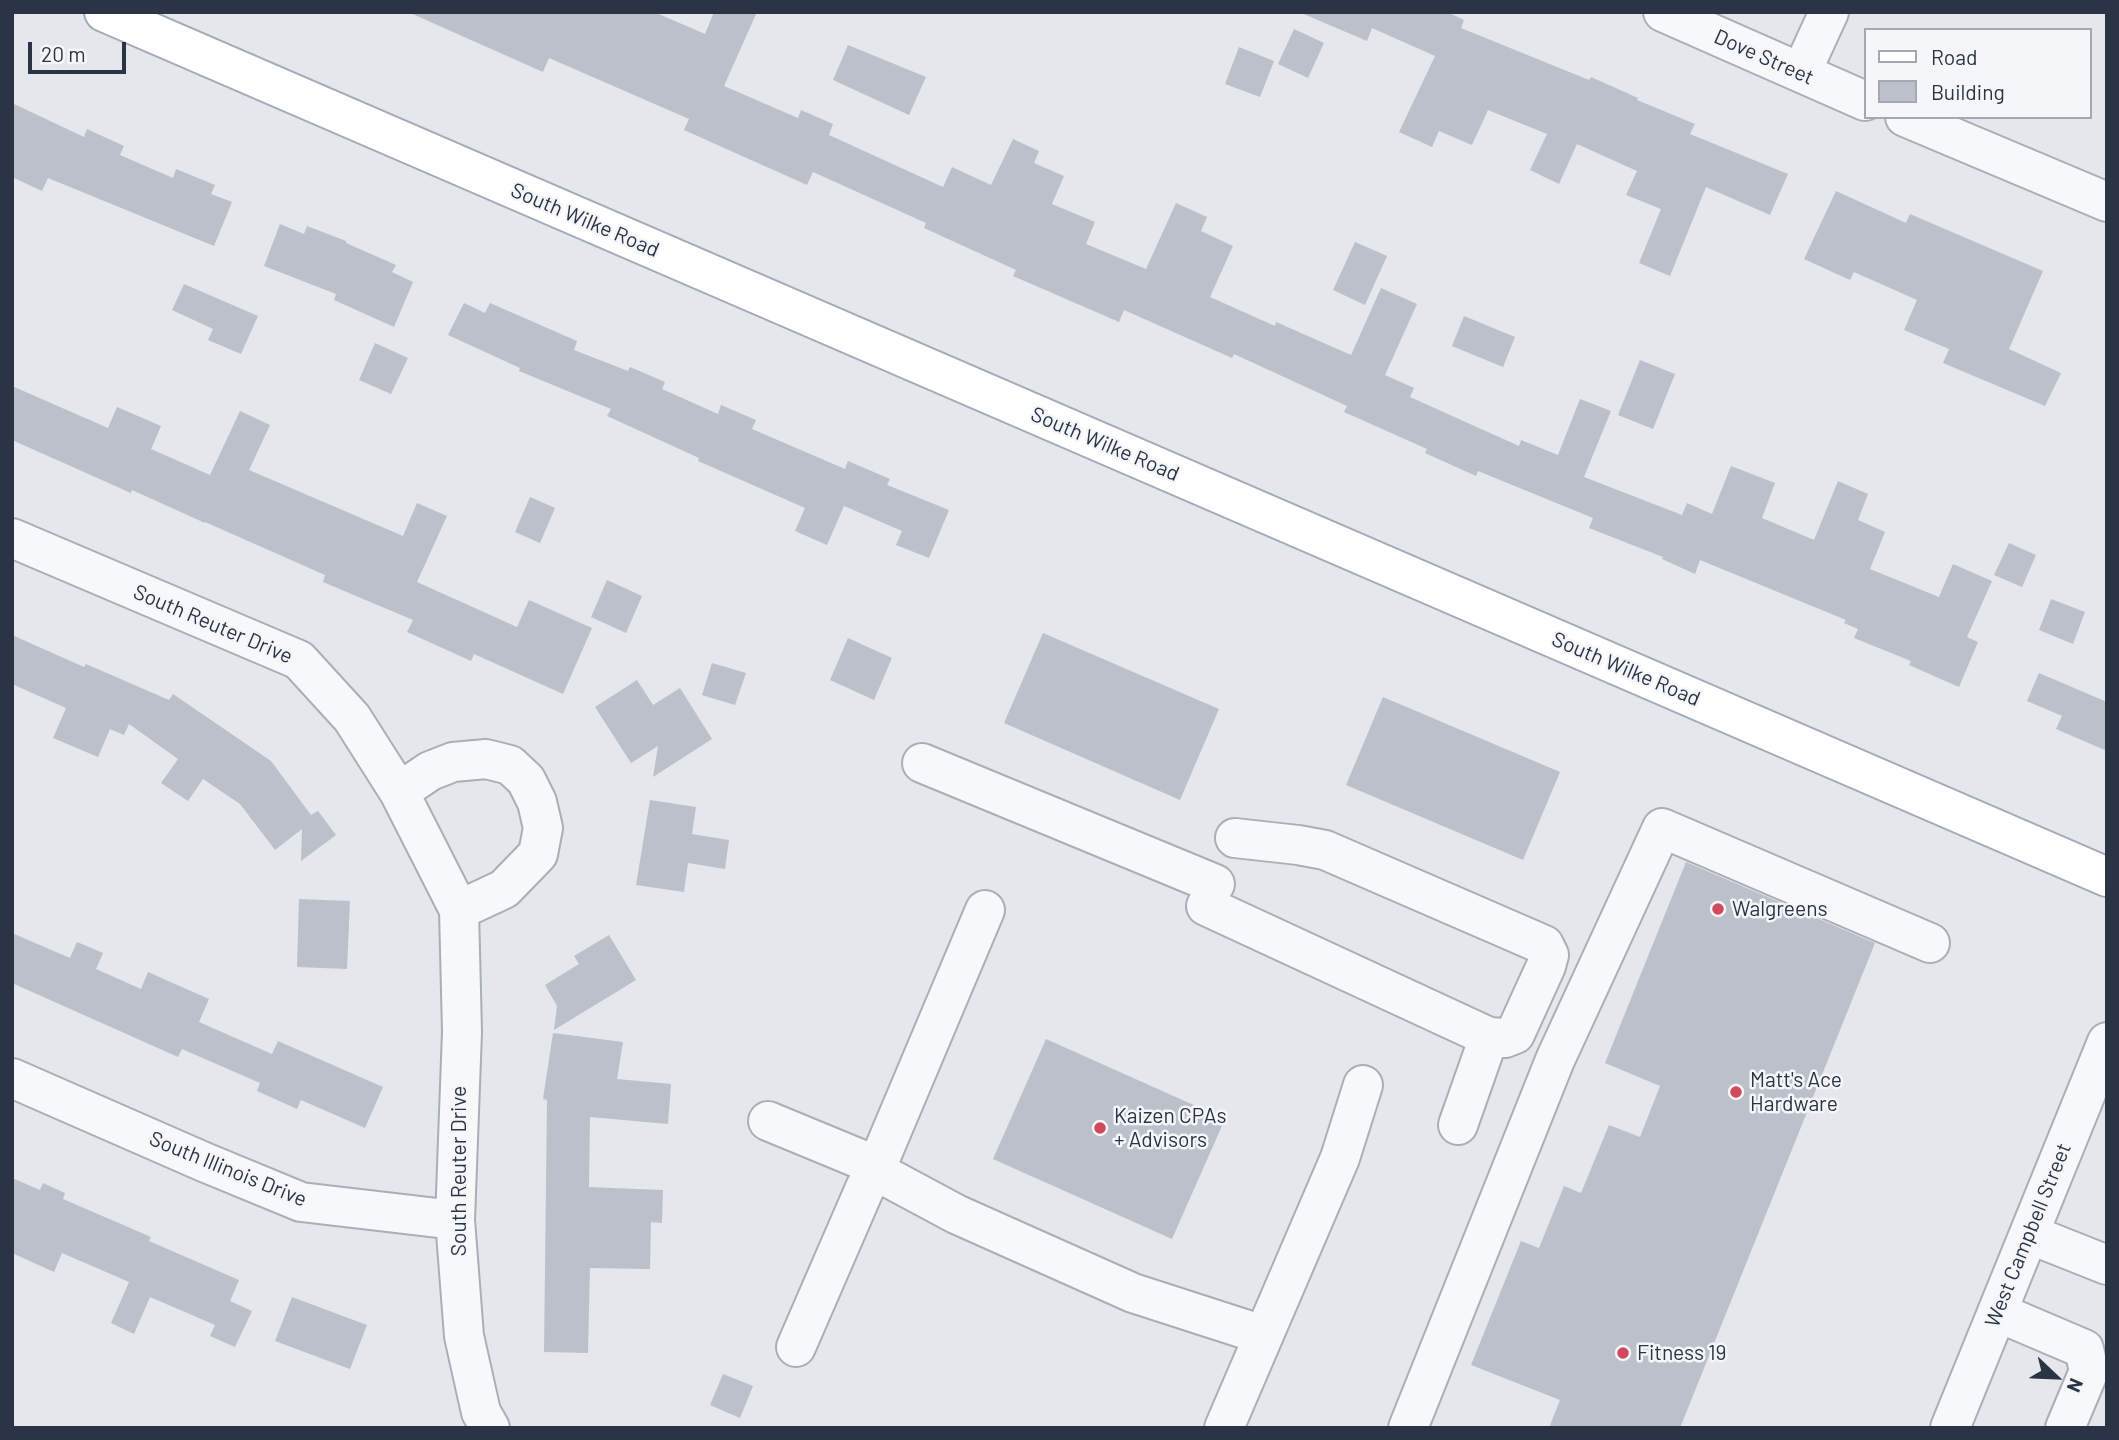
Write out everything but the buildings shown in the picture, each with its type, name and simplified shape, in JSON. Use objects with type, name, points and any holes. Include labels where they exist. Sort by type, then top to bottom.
[{"type":"main road","name":"South Wilke Road","points":[[104,12],[2107,877]]},
{"type":"street","name":"Dove Street","points":[[1662,12],[1864,101]]},
{"type":"street","points":[[1801,73],[1829,12]]},
{"type":"street","points":[[1910,119],[2107,202]]},
{"type":"street","name":"South Reuter Drive","points":[[12,538],[299,660],[352,718],[399,792],[459,910],[462,1032],[455,1220],[464,1336],[481,1412],[490,1428]]},
{"type":"street","points":[[399,792],[430,771],[453,762],[486,759],[510,765],[526,780],[537,802],[543,828],[538,854],[504,889],[459,910]]},
{"type":"street","points":[[922,763],[1210,895],[1489,1037],[1505,1038],[1515,1034],[1546,966],[1549,956],[1545,945],[1325,850],[1235,838]]},
{"type":"street","points":[[1408,1428],[1555,1060],[1662,828],[1930,943]]},
{"type":"street","points":[[796,1347],[985,910]]},
{"type":"street","points":[[1458,1125],[1489,1037]]},
{"type":"street","name":"West Campbell Street","points":[[1950,1428],[2029,1234],[2092,1119],[2107,1042]]},
{"type":"street","name":"South Illinois Drive","points":[[12,1078],[204,1163],[301,1202],[455,1220]]},
{"type":"street","points":[[1224,1428],[1340,1158],[1363,1086]]},
{"type":"street","points":[[768,1121],[875,1168],[956,1214],[1121,1288],[1263,1335]]},
{"type":"street","points":[[2029,1234],[2107,1265]]},
{"type":"street","points":[[1997,1312],[2084,1349],[2089,1371],[2065,1428]]},
{"type":"place","name":"Walgreens","points":[[1718,909]]},
{"type":"place","name":"Matt's Ace Hardware","points":[[1736,1092]]},
{"type":"place","name":"Kaizen CPAs + Advisors","points":[[1100,1128]]},
{"type":"place","name":"Fitness 19","points":[[1623,1353]]}]
